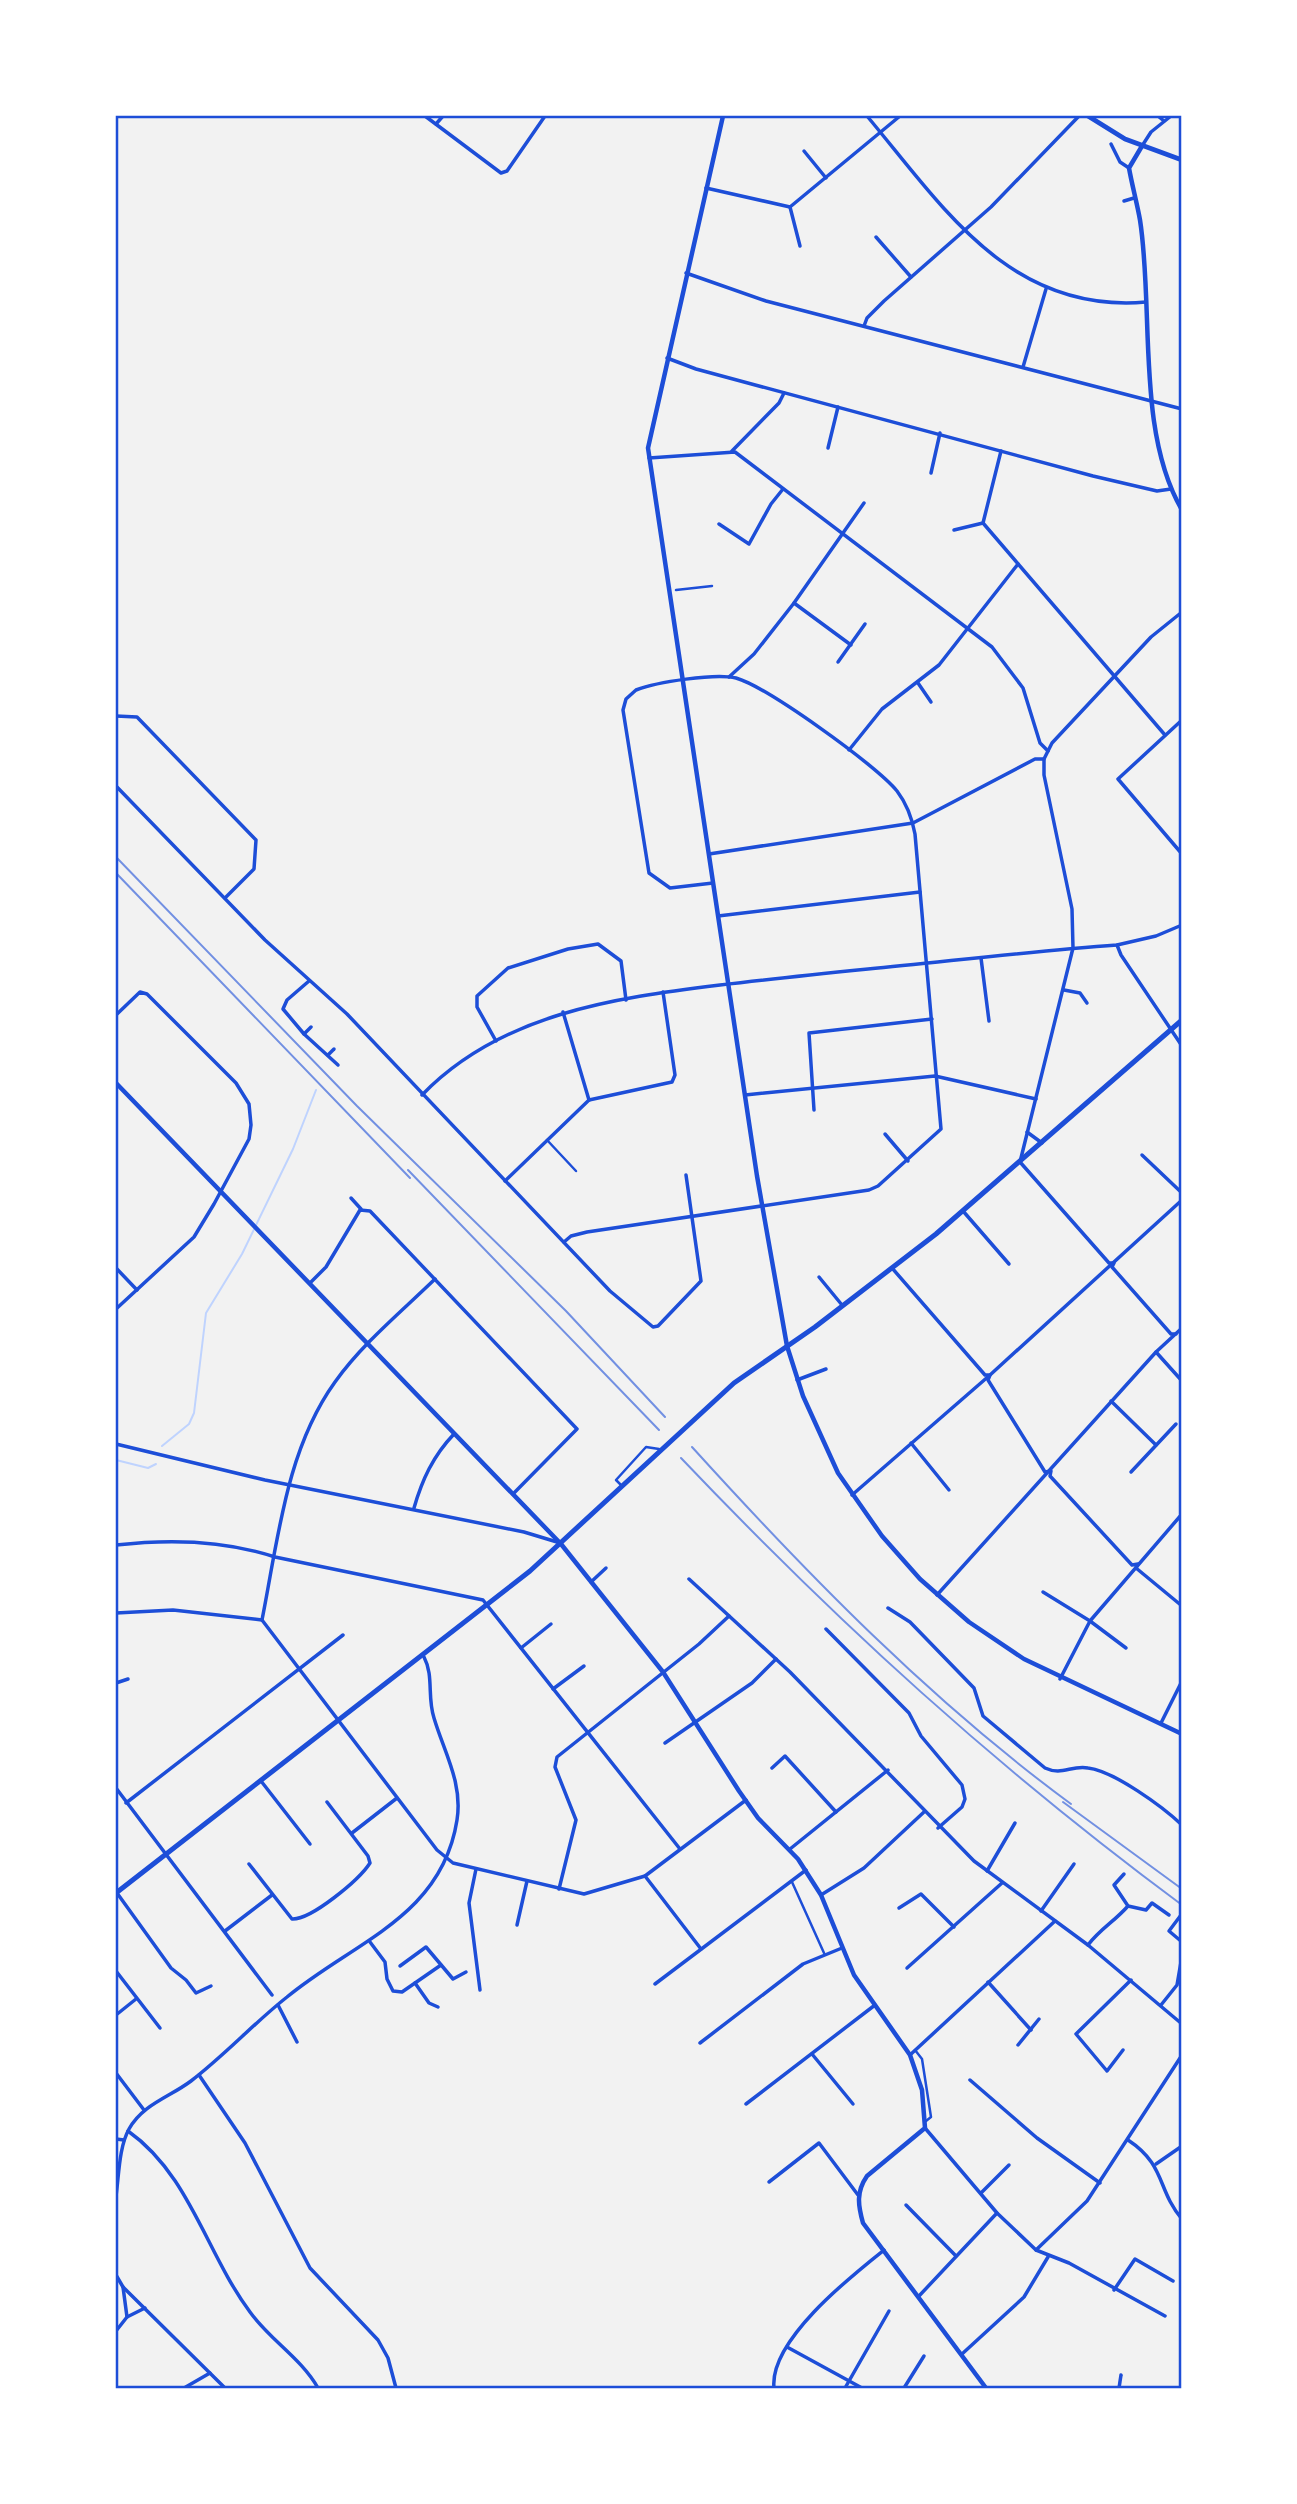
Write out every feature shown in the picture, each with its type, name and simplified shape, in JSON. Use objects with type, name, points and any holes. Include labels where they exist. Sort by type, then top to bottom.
[{"type":"main road","points":[[1088,116],[1105,129],[1181,160]]},
{"type":"main road","points":[[116,1893],[488,1606],[561,1544],[734,1383],[842,1306],[963,1211],[1181,1020]]},
{"type":"street","points":[[425,116],[501,173],[508,171],[545,116]]},
{"type":"street","points":[[436,124],[443,116]]},
{"type":"street","points":[[723,116],[648,441],[745,1095],[787,1346],[819,1435],[852,1494],[882,1536],[937,1595],[989,1637],[1059,1679],[1181,1734]]},
{"type":"street","points":[[867,116],[964,232],[1004,266],[1047,288],[1102,301],[1146,302]]},
{"type":"street","points":[[790,207],[900,116]]},
{"type":"street","points":[[864,326],[867,318],[964,232],[1079,116]]},
{"type":"street","points":[[1158,116],[1164,121]]},
{"type":"street","points":[[1171,116],[1142,146],[1129,168],[1140,219],[1158,451],[1171,489],[1181,506]]},
{"type":"street","points":[[1111,144],[1120,162],[1129,168]]},
{"type":"street","points":[[804,151],[825,178]]},
{"type":"street","points":[[706,188],[790,207]]},
{"type":"street","points":[[1124,201],[1134,198]]},
{"type":"street","points":[[790,207],[800,246]]},
{"type":"street","points":[[876,237],[911,277]]},
{"type":"street","points":[[686,273],[766,301],[1181,409]]},
{"type":"street","points":[[1023,367],[1047,288]]},
{"type":"street","points":[[667,359],[1001,451],[1157,491],[1171,489]]},
{"type":"street","points":[[649,458],[732,451],[779,403],[784,393]]},
{"type":"street","points":[[828,447],[838,407]]},
{"type":"street","points":[[932,473],[940,433]]},
{"type":"street","points":[[732,451],[992,647],[1012,671],[1031,707],[1040,743],[1048,751]]},
{"type":"street","points":[[983,523],[1001,451]]},
{"type":"street","points":[[719,524],[749,544],[771,504],[783,489]]},
{"type":"street","points":[[729,677],[754,654],[794,603],[864,503]]},
{"type":"street","points":[[954,530],[983,523]]},
{"type":"street","points":[[983,523],[1165,735]]},
{"type":"street","points":[[849,750],[882,709],[939,665],[1018,564]]},
{"type":"street","points":[[676,590],[712,586]]},
{"type":"street","points":[[794,603],[851,645]]},
{"type":"street","points":[[1114,1263],[1109,1264],[1020,1161],[1073,948],[1072,909],[1046,789],[1044,759],[1048,751],[1151,637],[1181,612]]},
{"type":"street","points":[[838,662],[865,624]]},
{"type":"street","points":[[564,1242],[575,1234],[763,1208],[869,1190],[878,1186],[908,1161],[941,1129],[913,823],[898,792],[881,774],[767,692],[729,677],[636,690],[626,699],[623,710],[649,873],[670,888],[713,883]]},
{"type":"street","points":[[918,683],[931,702]]},
{"type":"street","points":[[116,716],[137,717],[256,840],[254,869],[225,898]]},
{"type":"street","points":[[1181,720],[1118,779],[1181,854]]},
{"type":"street","points":[[709,854],[913,823],[1034,759],[1044,759]]},
{"type":"street","points":[[116,786],[225,898],[347,1014],[610,1291],[650,1326],[656,1327],[700,1284],[687,1175]]},
{"type":"street","points":[[718,916],[920,892]]},
{"type":"street","points":[[422,1095],[447,1074],[496,1041],[563,1012],[663,992],[729,984],[1117,945],[1156,936],[1181,925]]},
{"type":"street","points":[[496,1041],[477,1007],[477,996],[501,972],[547,955],[592,944],[603,947],[621,961],[626,1000]]},
{"type":"street","points":[[1117,945],[1181,1046]]},
{"type":"street","points":[[981,958],[989,1021]]},
{"type":"street","points":[[310,980],[287,1000],[283,1009],[304,1034],[338,1065]]},
{"type":"street","points":[[1064,990],[1080,993],[1087,1003]]},
{"type":"street","points":[[116,1015],[143,992],[236,1083],[249,1104],[252,1115],[249,1139],[194,1237],[116,1309]]},
{"type":"street","points":[[505,1181],[589,1100],[667,1086],[675,1080],[663,992]]},
{"type":"street","points":[[563,1012],[589,1100]]},
{"type":"street","points":[[814,1110],[809,1033],[932,1019]]},
{"type":"street","points":[[304,1034],[310,1027]]},
{"type":"street","points":[[328,1055],[334,1049]]},
{"type":"street","points":[[745,1095],[938,1076],[1036,1099]]},
{"type":"street","points":[[116,1083],[561,1544],[663,1672],[694,1724],[758,1818],[790,1849],[806,1870],[821,1895],[853,1975],[913,2053],[922,2059],[931,2117],[867,2176],[858,2195]]},
{"type":"street","points":[[1027,1132],[1042,1143]]},
{"type":"street","points":[[885,1134],[908,1161]]},
{"type":"street","points":[[547,1140],[576,1171]]},
{"type":"street","points":[[1142,1155],[1181,1193]]},
{"type":"street","points":[[351,1198],[361,1209],[370,1211],[577,1429],[512,1495]]},
{"type":"street","points":[[852,1494],[990,1375],[1181,1200]]},
{"type":"street","points":[[309,1285],[326,1266],[361,1209]]},
{"type":"street","points":[[963,1211],[1009,1264]]},
{"type":"street","points":[[1114,1263],[1112,1267],[1145,1306],[1171,1334],[1176,1334]]},
{"type":"street","points":[[116,1268],[137,1290]]},
{"type":"street","points":[[892,1268],[985,1376],[990,1375]]},
{"type":"street","points":[[819,1277],[842,1306]]},
{"type":"street","points":[[435,1279],[367,1345],[335,1382],[317,1410],[300,1448],[290,1485],[262,1620],[397,1798],[447,1859],[476,1869],[584,1895],[645,1876],[746,1800]]},
{"type":"street","points":[[937,1595],[1111,1401],[1181,1328]]},
{"type":"street","points":[[1156,1352],[1181,1381]]},
{"type":"street","points":[[797,1380],[826,1369]]},
{"type":"street","points":[[990,1375],[988,1380],[1045,1472],[1051,1471]]},
{"type":"street","points":[[1111,1401],[1156,1445]]},
{"type":"street","points":[[1131,1472],[1176,1424]]},
{"type":"street","points":[[414,1508],[421,1483],[435,1457],[454,1434]]},
{"type":"street","points":[[911,1443],[949,1490]]},
{"type":"street","points":[[116,1444],[290,1485],[502,1527],[561,1544]]},
{"type":"street","points":[[622,1486],[616,1480],[646,1447],[659,1450]]},
{"type":"street","points":[[1051,1471],[1050,1476],[1088,1520],[1132,1565],[1138,1564]]},
{"type":"street","points":[[1059,1679],[1090,1620],[1181,1514]]},
{"type":"street","points":[[116,1545],[206,1543],[252,1550],[275,1557],[480,1598],[680,1849]]},
{"type":"street","points":[[1138,1564],[1136,1568],[1181,1606]]},
{"type":"street","points":[[591,1582],[606,1568]]},
{"type":"street","points":[[689,1580],[776,1659],[888,1770],[939,1828],[986,1871],[1088,1945],[1181,2024]]},
{"type":"street","points":[[1043,1592],[1090,1620],[1126,1648]]},
{"type":"street","points":[[888,1608],[911,1622],[974,1688],[982,1716],[1045,1768],[1054,1772],[1077,1768],[1098,1771],[1146,1798],[1181,1825]]},
{"type":"street","points":[[116,1613],[173,1610],[262,1620]]},
{"type":"street","points":[[559,1889],[576,1820],[555,1763],[557,1756],[729,1616]]},
{"type":"street","points":[[521,1647],[551,1624]]},
{"type":"street","points":[[826,1629],[909,1713],[922,1736],[962,1785],[965,1799],[962,1807],[939,1828]]},
{"type":"street","points":[[126,1803],[343,1635]]},
{"type":"street","points":[[116,2196],[124,2140],[144,2110],[199,2075],[278,2005],[370,1942],[414,1905],[442,1870],[457,1818],[457,1787],[434,1719],[430,1671],[424,1657]]},
{"type":"street","points":[[665,1743],[752,1683],[776,1659]]},
{"type":"street","points":[[553,1689],[584,1666]]},
{"type":"street","points":[[116,1683],[128,1679]]},
{"type":"street","points":[[1161,1724],[1181,1681]]},
{"type":"street","points":[[772,1768],[786,1756],[836,1812]]},
{"type":"street","points":[[790,1849],[888,1770]]},
{"type":"street","points":[[261,1781],[310,1844]]},
{"type":"street","points":[[116,1788],[272,1995]]},
{"type":"street","points":[[351,1834],[397,1798]]},
{"type":"street","points":[[249,1864],[295,1920],[330,1900],[370,1863],[327,1802]]},
{"type":"street","points":[[821,1895],[854,1876],[924,1812]]},
{"type":"street","points":[[986,1871],[1015,1822]]},
{"type":"street","points":[[1041,1911],[1074,1864]]},
{"type":"street","points":[[476,1869],[469,1903],[480,1990]]},
{"type":"street","points":[[655,1984],[806,1870]]},
{"type":"street","points":[[1124,1874],[1114,1885],[1128,1906],[1146,1910],[1153,1903],[1169,1915]]},
{"type":"street","points":[[645,1876],[702,1949]]},
{"type":"street","points":[[517,1925],[527,1881]]},
{"type":"street","points":[[792,1882],[824,1954]]},
{"type":"street","points":[[907,1968],[1002,1883]]},
{"type":"street","points":[[116,1893],[171,1968],[186,1980],[196,1993],[202,1993],[211,1986]]},
{"type":"street","points":[[899,1909],[921,1894],[954,1927]]},
{"type":"street","points":[[225,1931],[272,1895]]},
{"type":"street","points":[[1088,1945],[1102,1926],[1116,1919],[1128,1906]]},
{"type":"street","points":[[1181,1915],[1169,1931],[1181,1942]]},
{"type":"street","points":[[913,2053],[1055,1921]]},
{"type":"street","points":[[370,1942],[385,1962],[387,1979],[393,1991],[402,1992],[440,1965]]},
{"type":"street","points":[[400,1966],[426,1947],[453,1979],[466,1972]]},
{"type":"street","points":[[700,2043],[803,1964],[843,1948]]},
{"type":"street","points":[[1161,2005],[1177,1985],[1181,1956]]},
{"type":"street","points":[[116,1971],[160,2028]]},
{"type":"street","points":[[1124,2050],[1107,2071],[1076,2035],[1131,1980]]},
{"type":"street","points":[[988,1982],[1031,2029]]},
{"type":"street","points":[[415,1983],[429,2003],[438,2007]]},
{"type":"street","points":[[116,2015],[137,1999]]},
{"type":"street","points":[[278,2005],[297,2042]]},
{"type":"street","points":[[746,2104],[875,2005]]},
{"type":"street","points":[[1018,2045],[1039,2019]]},
{"type":"street","points":[[812,2053],[853,2104]]},
{"type":"street","points":[[913,2053],[925,2124],[997,2213],[1048,2258],[1069,2263],[1165,2316]]},
{"type":"street","points":[[1036,2250],[1087,2201],[1181,2055]]},
{"type":"street","points":[[116,2073],[144,2110]]},
{"type":"street","points":[[199,2075],[245,2143],[310,2268],[378,2340],[388,2358],[396,2389]]},
{"type":"street","points":[[970,2080],[1037,2138],[1100,2183]]},
{"type":"street","points":[[128,2131],[172,2174],[234,2289],[251,2314],[301,2365],[318,2389]]},
{"type":"street","points":[[116,2138],[124,2140]]},
{"type":"street","points":[[1128,2140],[1145,2151],[1156,2164],[1173,2207],[1181,2218]]},
{"type":"street","points":[[769,2182],[819,2143],[858,2195],[863,2223],[986,2389]]},
{"type":"street","points":[[1156,2164],[1181,2146]]},
{"type":"street","points":[[981,2193],[1009,2165]]},
{"type":"street","points":[[906,2206],[956,2256]]},
{"type":"street","points":[[919,2296],[997,2213]]},
{"type":"street","points":[[774,2389],[774,2375],[787,2347],[819,2307],[884,2250]]},
{"type":"street","points":[[962,2354],[1024,2297],[1048,2258]]},
{"type":"street","points":[[1114,2290],[1135,2259],[1173,2281]]},
{"type":"street","points":[[116,2275],[123,2287],[225,2389]]},
{"type":"street","points":[[123,2287],[127,2317]]},
{"type":"street","points":[[116,2331],[127,2317],[145,2308]]},
{"type":"street","points":[[845,2389],[889,2311]]},
{"type":"street","points":[[787,2347],[862,2389]]},
{"type":"street","points":[[904,2389],[924,2356]]},
{"type":"street","points":[[184,2389],[210,2373]]},
{"type":"street","points":[[1119,2389],[1121,2375]]},
{"type":"waterway","points":[[162,1446],[189,1424],[194,1413],[206,1313],[242,1254],[293,1149],[316,1090]]},
{"type":"waterway","points":[[116,1460],[148,1468],[156,1464]]},
{"type":"railway","points":[[116,857],[357,1106],[566,1311],[665,1417]]},
{"type":"railway","points":[[116,873],[410,1178]]},
{"type":"railway","points":[[408,1170],[659,1430]]},
{"type":"railway","points":[[692,1447],[826,1589],[920,1680],[969,1723],[1071,1804]]},
{"type":"railway","points":[[681,1458],[800,1579],[921,1692],[1048,1801],[1182,1905]]},
{"type":"railway","points":[[1063,1802],[1182,1889]]}]
